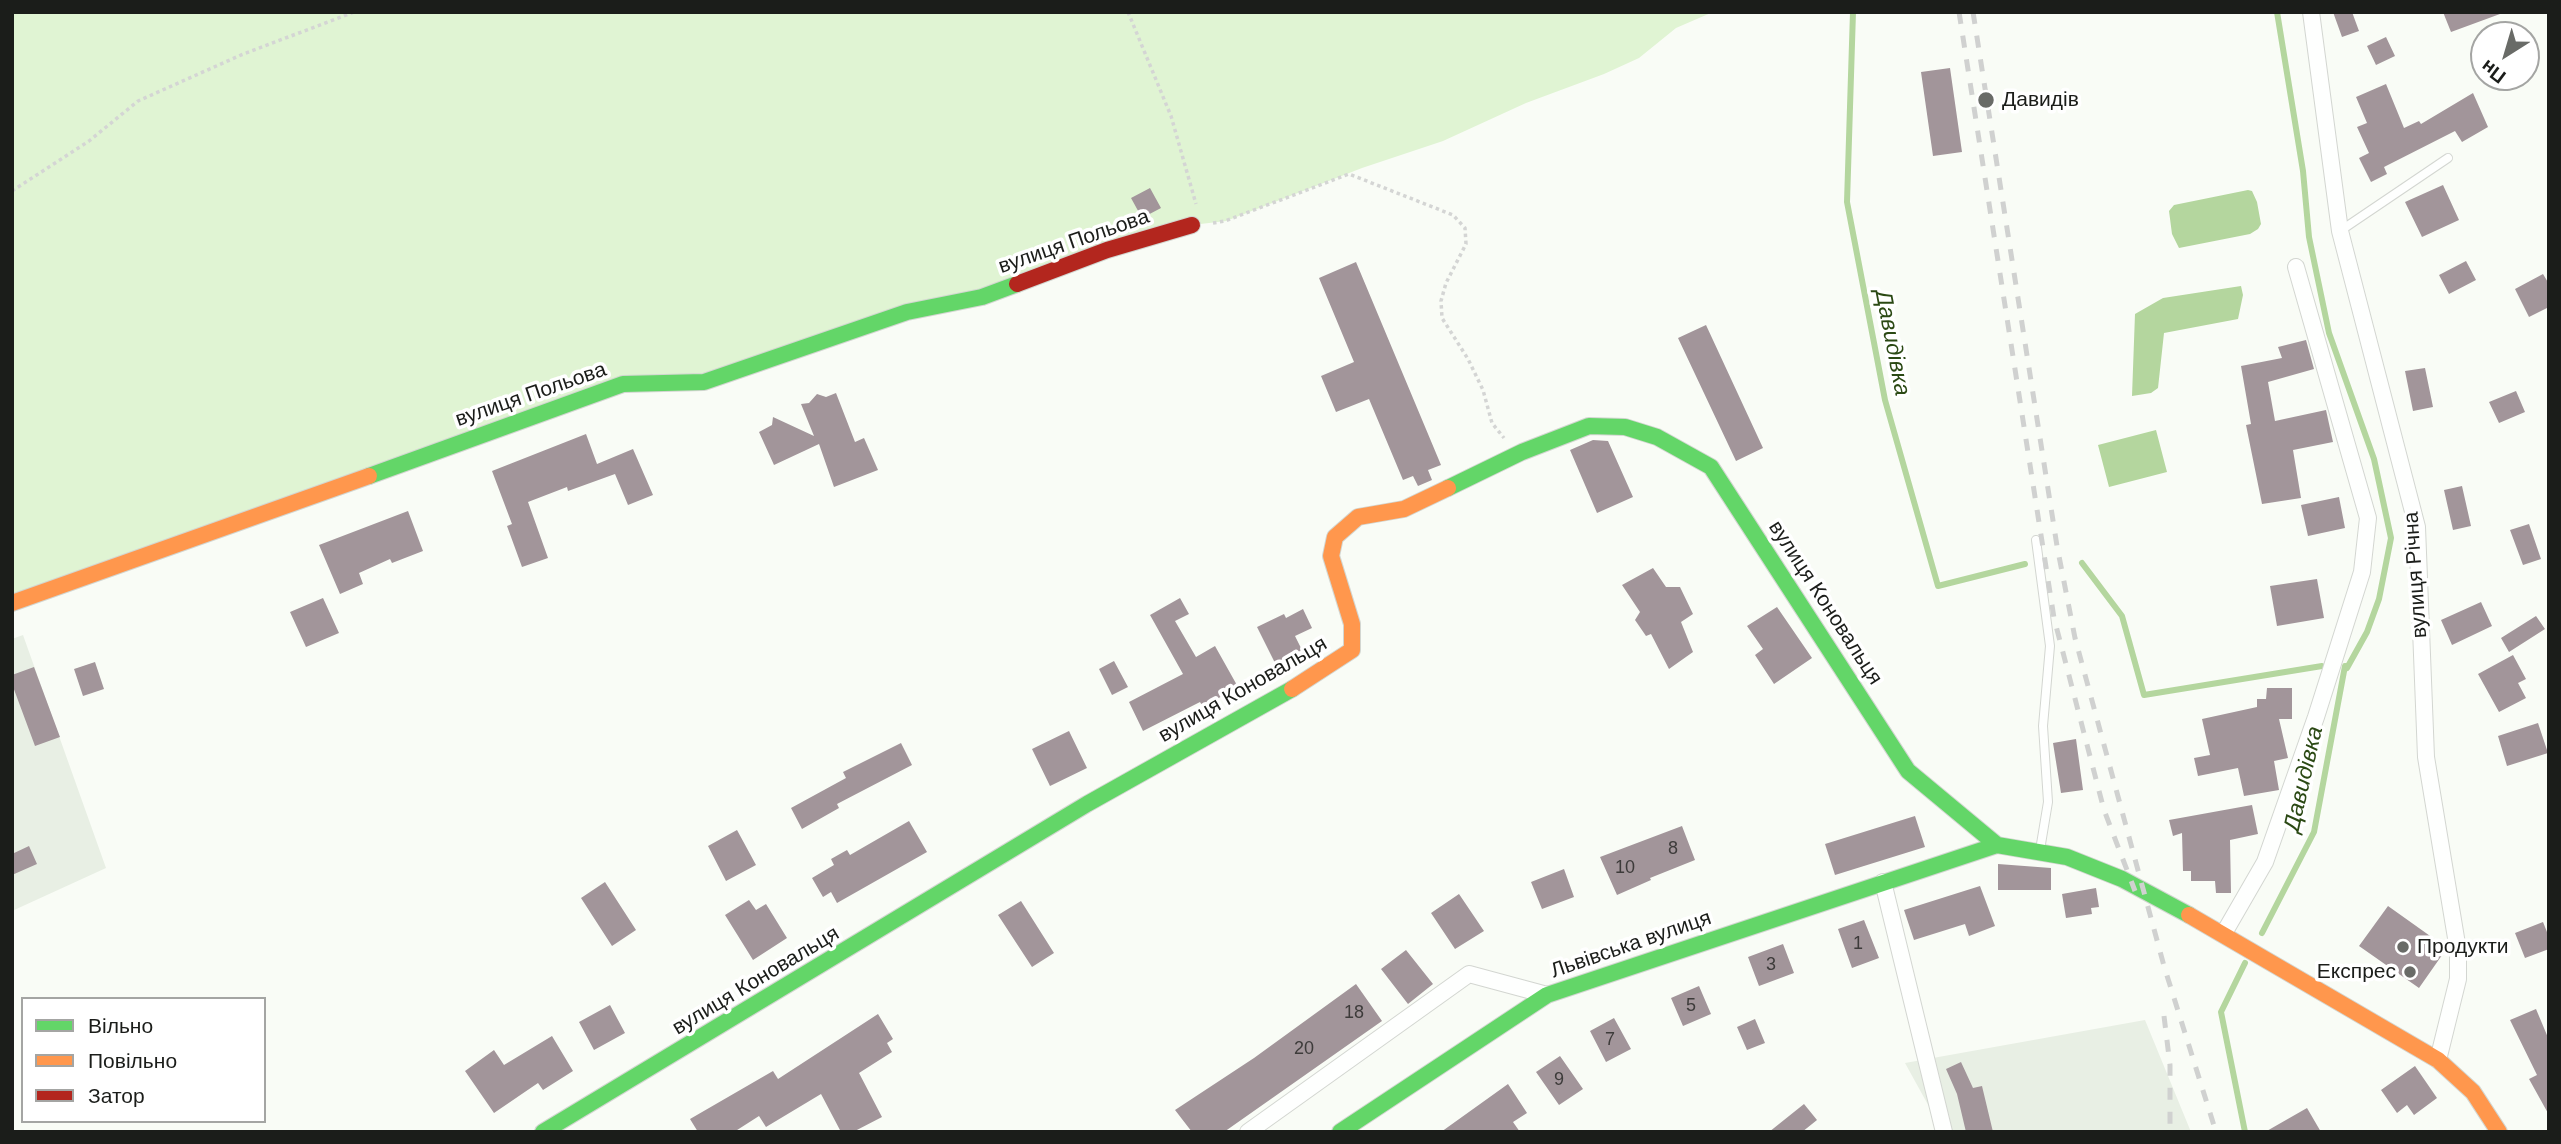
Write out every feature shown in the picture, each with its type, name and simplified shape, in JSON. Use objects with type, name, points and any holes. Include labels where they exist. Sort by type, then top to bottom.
[{"type":"street","name":"вулиця Річна","points":[[2311,12],[2340,231],[2417,527],[2426,757],[2458,950],[2458,979],[2438,1060]]},
{"type":"street","name":"вулиця Польова","points":[[12,603],[148,557],[623,384],[704,382],[907,312],[982,297],[1107,250],[1192,225]]},
{"type":"street","points":[[2224,933],[2264,862],[2316,717],[2362,572],[2368,518],[2296,267]]},
{"type":"street","name":"вулиця Коновальця","points":[[543,1132],[1087,804],[1325,670],[1352,650],[1352,624],[1331,556],[1335,537],[1358,517],[1404,509],[1522,452],[1589,426],[1625,427],[1657,437],[1711,467],[1909,771],[1997,845]]},
{"type":"street","points":[[1997,845],[2040,850],[2067,857],[2122,880],[2224,933],[2438,1060],[2473,1093],[2499,1132]]},
{"type":"street","name":"Львівська вулиця","points":[[1340,1132],[1547,995],[1997,845]]},
{"type":"street","points":[[1883,882],[1944,1132]]},
{"type":"street","points":[[1248,1132],[1469,974],[1547,995]]},
{"type":"lane","points":[[2340,231],[2448,158]]},
{"type":"lane","points":[[2036,540],[2050,646],[2043,726],[2048,802],[2040,850]]},
{"type":"path","points":[[12,191],[89,141],[138,101],[241,55],[354,12]]},
{"type":"path","points":[[1128,12],[1171,116],[1196,201],[1192,225],[1226,221],[1349,174],[1453,215],[1465,228],[1466,244],[1446,283],[1441,301],[1442,318],[1483,390],[1492,423],[1504,439],[1522,452]]},
{"type":"shaded area","points":[[12,12],[1713,12],[1676,28],[1639,58],[1604,74],[1526,103],[1443,141],[1362,168],[1226,221],[1192,225],[704,382],[623,384],[12,603]]},
{"type":"shaded area","points":[[2252,191],[2257,202],[2261,224],[2258,229],[2250,234],[2179,248],[2172,234],[2169,211],[2174,205]]},
{"type":"shaded area","points":[[2241,286],[2243,295],[2238,319],[2164,333],[2158,388],[2151,393],[2132,396],[2135,314],[2163,298]]},
{"type":"shaded area","points":[[2156,430],[2167,472],[2109,487],[2098,445]]},
{"type":"shaded area","points":[[23,635],[106,868],[12,911],[12,639]]},
{"type":"shaded area","points":[[2145,1020],[2191,1132],[1943,1132],[1905,1063]]},
{"type":"building","points":[[2333,12],[2352,12],[2359,31],[2342,37]]},
{"type":"building","points":[[2443,12],[2500,14],[2481,21],[2470,21],[2470,25],[2451,32]]},
{"type":"building","points":[[2386,37],[2395,56],[2376,65],[2367,46]]},
{"type":"building","points":[[1950,68],[1962,152],[1933,156],[1921,72]]},
{"type":"building","points":[[2386,84],[2404,128],[2419,121],[2421,124],[2473,93],[2488,127],[2462,142],[2455,131],[2384,167],[2387,174],[2371,182],[2359,158],[2369,153],[2357,127],[2367,123],[2356,97]]},
{"type":"building","points":[[2443,185],[2459,220],[2422,237],[2405,202]]},
{"type":"building","points":[[1150,188],[1161,208],[1142,218],[1131,198]]},
{"type":"building","points":[[2466,261],[2476,280],[2449,294],[2439,275]]},
{"type":"building","points":[[1356,262],[1441,465],[1428,470],[1432,480],[1418,486],[1413,476],[1403,480],[1369,399],[1336,412],[1321,376],[1354,362],[1319,278]]},
{"type":"building","points":[[2543,274],[2549,284],[2549,307],[2529,317],[2515,289]]},
{"type":"building","points":[[1706,325],[1763,448],[1736,461],[1678,338]]},
{"type":"building","points":[[2306,340],[2314,369],[2268,382],[2275,421],[2326,410],[2333,442],[2293,450],[2301,498],[2262,504],[2246,425],[2251,424],[2241,366],[2282,358],[2278,347]]},
{"type":"building","points":[[2425,368],[2433,407],[2413,411],[2405,371]]},
{"type":"building","points":[[2516,391],[2525,412],[2499,423],[2489,402]]},
{"type":"building","points":[[836,393],[855,442],[864,438],[878,470],[834,487],[819,444],[774,465],[759,432],[772,425],[773,417],[814,436],[801,404],[809,403],[817,394],[826,397]]},
{"type":"building","points":[[586,434],[597,464],[633,449],[653,495],[628,505],[615,474],[568,491],[567,487],[528,502],[548,558],[522,567],[507,526],[512,524],[492,471]]},
{"type":"building","points":[[1593,440],[1608,441],[1633,497],[1597,513],[1570,450]]},
{"type":"building","points":[[2462,486],[2471,526],[2453,530],[2444,490]]},
{"type":"building","points":[[2339,497],[2345,528],[2308,536],[2301,505]]},
{"type":"building","points":[[408,511],[423,551],[392,563],[390,559],[359,573],[363,584],[340,594],[319,545]]},
{"type":"building","points":[[2529,524],[2541,559],[2523,565],[2510,530]]},
{"type":"building","points":[[1653,568],[1666,587],[1680,587],[1693,614],[1681,622],[1693,652],[1669,669],[1651,634],[1646,636],[1635,620],[1640,612],[1622,585]]},
{"type":"building","points":[[2317,579],[2324,618],[2277,626],[2270,586]]},
{"type":"building","points":[[323,598],[339,633],[306,647],[290,612]]},
{"type":"building","points":[[1180,598],[1189,614],[1175,621],[1196,657],[1215,646],[1238,687],[1203,707],[1200,702],[1143,731],[1129,702],[1183,674],[1150,615]]},
{"type":"building","points":[[2481,602],[2492,626],[2452,645],[2441,620]]},
{"type":"building","points":[[1777,607],[1812,658],[1774,684],[1755,655],[1763,649],[1747,626]]},
{"type":"building","points":[[1303,609],[1312,628],[1295,636],[1302,650],[1275,663],[1257,627],[1284,614],[1286,618]]},
{"type":"building","points":[[2536,616],[2545,629],[2509,652],[2501,638]]},
{"type":"building","points":[[2513,655],[2526,679],[2518,683],[2526,698],[2499,712],[2478,674]]},
{"type":"building","points":[[1114,661],[1128,687],[1112,695],[1099,669]]},
{"type":"building","points":[[95,662],[104,689],[83,696],[74,669]]},
{"type":"building","points":[[34,667],[60,737],[35,746],[12,684],[12,675]]},
{"type":"building","points":[[2267,688],[2292,688],[2292,719],[2279,719],[2288,758],[2274,761],[2279,790],[2244,796],[2238,768],[2198,776],[2194,758],[2210,755],[2202,719],[2257,707],[2257,699],[2266,699]]},
{"type":"building","points":[[2538,723],[2548,753],[2507,766],[2498,736]]},
{"type":"building","points":[[1069,731],[1087,768],[1050,786],[1032,749]]},
{"type":"building","points":[[2076,739],[2083,790],[2061,793],[2053,743]]},
{"type":"building","points":[[901,743],[912,765],[837,804],[839,808],[802,829],[791,808],[846,778],[843,772]]},
{"type":"building","points":[[2252,805],[2258,834],[2230,840],[2231,893],[2216,893],[2215,881],[2191,881],[2191,871],[2183,871],[2182,833],[2173,836],[2169,820]]},
{"type":"building","points":[[1915,816],[1925,847],[1835,875],[1825,844]]},
{"type":"building","points":[[909,821],[927,852],[837,903],[831,892],[823,897],[812,878],[834,865],[831,859],[847,850],[850,855]]},
{"type":"building","points":[[1682,826],[1695,860],[1617,895],[1600,857]]},
{"type":"building","points":[[737,830],[756,865],[726,881],[708,846]]},
{"type":"building","points":[[29,846],[37,864],[12,875],[12,854]]},
{"type":"building","points":[[1998,864],[2051,868],[2051,890],[1998,890]]},
{"type":"building","points":[[1564,869],[1574,897],[1542,909],[1531,882]]},
{"type":"building","points":[[605,882],[636,930],[612,946],[581,898]]},
{"type":"building","points":[[1980,886],[1995,926],[1969,936],[1965,924],[1914,940],[1904,910]]},
{"type":"building","points":[[2096,888],[2099,907],[2091,908],[2092,914],[2066,918],[2062,894]]},
{"type":"building","points":[[1459,894],[1484,931],[1455,949],[1431,913]]},
{"type":"building","points":[[749,900],[756,910],[766,904],[787,938],[753,960],[725,915]]},
{"type":"building","points":[[1021,901],[1054,953],[1032,967],[998,915]]},
{"type":"building","name":"Продукти","points":[[2388,906],[2447,948],[2419,988],[2359,946]]},
{"type":"building","points":[[1864,920],[1879,958],[1852,968],[1838,929]]},
{"type":"building","points":[[2543,922],[2549,937],[2549,949],[2525,958],[2515,933]]},
{"type":"building","points":[[1783,944],[1794,973],[1759,986],[1748,957]]},
{"type":"building","points":[[1406,950],[1433,984],[1408,1004],[1381,969]]},
{"type":"building","points":[[1356,984],[1382,1021],[1224,1132],[1192,1132],[1175,1110],[1254,1058]]},
{"type":"building","points":[[1699,986],[1711,1014],[1683,1026],[1671,998]]},
{"type":"building","points":[[610,1005],[625,1033],[594,1050],[579,1022]]},
{"type":"building","points":[[2536,1009],[2549,1040],[2549,1115],[2529,1079],[2537,1075],[2510,1020]]},
{"type":"building","points":[[878,1014],[893,1039],[887,1043],[892,1052],[859,1073],[882,1117],[853,1132],[841,1132],[821,1094],[766,1127],[759,1116],[734,1132],[698,1132],[690,1119],[773,1071],[778,1079]]},
{"type":"building","points":[[1614,1018],[1631,1049],[1606,1062],[1590,1031]]},
{"type":"building","points":[[1755,1019],[1765,1043],[1747,1050],[1737,1027]]},
{"type":"building","points":[[552,1036],[573,1071],[543,1090],[538,1083],[494,1113],[465,1071],[494,1050],[504,1065]]},
{"type":"building","points":[[1560,1056],[1583,1089],[1559,1105],[1536,1072]]},
{"type":"building","points":[[1961,1062],[1973,1088],[1982,1086],[1993,1132],[1966,1132],[1957,1094],[1946,1069]]},
{"type":"building","points":[[2415,1066],[2437,1098],[2414,1115],[2407,1105],[2397,1113],[2381,1090]]},
{"type":"building","points":[[1508,1084],[1527,1113],[1513,1122],[1520,1132],[1441,1132]]},
{"type":"building","points":[[1804,1104],[1817,1120],[1802,1132],[1769,1132]]},
{"type":"building","points":[[2307,1108],[2321,1132],[2265,1132]]},
{"type":"waterway","name":"Давидівка","points":[[1853,12],[1847,202],[1885,400],[1938,586],[2025,564]]},
{"type":"waterway","points":[[2277,12],[2303,171],[2309,237],[2329,333],[2374,459],[2391,538],[2379,599],[2367,632],[2347,668]]},
{"type":"waterway","name":"Давидівка","points":[[2082,563],[2122,616],[2144,695],[2322,666]]},
{"type":"waterway","name":"Давидівка","points":[[2262,933],[2314,832],[2345,666]]},
{"type":"waterway","name":"Давидівка","points":[[2245,963],[2221,1012],[2245,1132]]},
{"type":"railway","points":[[1959,12],[2054,618],[2104,810],[2135,891]]},
{"type":"railway","points":[[1973,12],[2057,546],[2075,638],[2164,966],[2216,1132]]},
{"type":"railway","points":[[2164,1016],[2170,1065],[2170,1132]]},
{"type":"traffic: fast","points":[[369,476],[623,384],[704,382],[907,312],[982,297],[1017,284]]},
{"type":"traffic: fast","points":[[1448,488],[1522,452],[1589,426],[1625,427],[1657,437],[1711,467],[1908,771],[1997,845]]},
{"type":"traffic: fast","points":[[543,1132],[1087,804],[1292,689]]},
{"type":"traffic: fast","points":[[1340,1132],[1547,995],[1997,845],[2067,857],[2122,879],[2189,915]]},
{"type":"traffic: slow","points":[[12,603],[369,476]]},
{"type":"traffic: slow","points":[[1292,689],[1352,650],[1352,624],[1331,556],[1335,537],[1358,517],[1404,509],[1448,488]]},
{"type":"traffic: slow","points":[[2189,915],[2438,1060],[2473,1092],[2499,1132]]},
{"type":"traffic: jam","points":[[1017,284],[1107,250],[1192,225]]},
{"type":"place","name":"Давидів","points":[[1986,100]]},
{"type":"place","name":"Продукти","points":[[2403,947]]},
{"type":"place","name":"Експрес","points":[[2410,972]]}]
